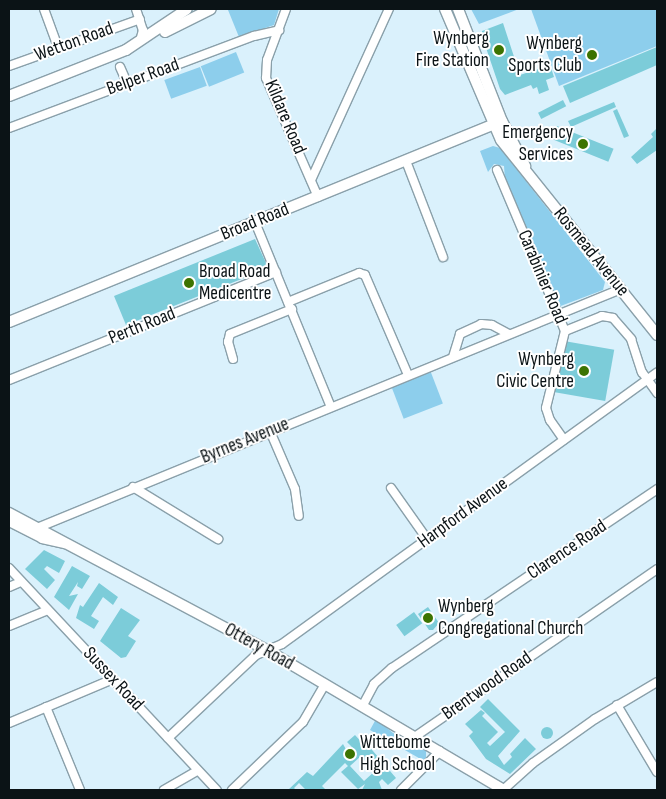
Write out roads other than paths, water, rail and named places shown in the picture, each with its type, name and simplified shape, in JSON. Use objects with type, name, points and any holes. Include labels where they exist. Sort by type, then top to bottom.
[{"type":"street","points":[[44,9],[58,48]]},
{"type":"street","points":[[136,9],[140,19],[140,41]]},
{"type":"street","name":"Wetton Road","points":[[126,50],[154,33],[187,9]]},
{"type":"street","name":"Wetton Road","points":[[9,96],[126,50],[212,9]]},
{"type":"street","name":"Kildare Road","points":[[286,9],[268,60],[266,78],[318,197]]},
{"type":"street","points":[[311,180],[388,9]]},
{"type":"street","name":"Rosmead Avenue","points":[[445,9],[512,157],[526,169],[657,335]]},
{"type":"street","name":"Rosmead Avenue","points":[[458,9],[497,123]]},
{"type":"street","points":[[140,19],[154,33]]},
{"type":"street","name":"Wetton Road","points":[[9,66],[140,19]]},
{"type":"street","name":"Belper Road","points":[[9,128],[254,36],[279,30]]},
{"type":"street","points":[[120,67],[127,83]]},
{"type":"street","name":"Broad Road","points":[[9,322],[497,123]]},
{"type":"street","points":[[406,160],[444,257]]},
{"type":"street","name":"Carabinier Road","points":[[497,170],[556,315],[565,331],[546,408],[550,420],[564,440]]},
{"type":"street","points":[[255,222],[330,407]]},
{"type":"street","name":"Perth Road","points":[[9,380],[276,272]]},
{"type":"street","points":[[233,359],[228,342],[230,334],[359,273],[365,274],[408,375]]},
{"type":"street","name":"Byrnes Avenue","points":[[37,528],[270,431],[621,289]]},
{"type":"street","points":[[565,331],[602,316],[613,318],[631,340],[647,380],[657,393]]},
{"type":"street","points":[[453,357],[460,334],[473,327],[488,323],[509,334]]},
{"type":"street","name":"Harpford Avenue","points":[[168,738],[256,654],[282,644],[657,373]]},
{"type":"street","points":[[270,431],[295,489],[299,516]]},
{"type":"street","points":[[133,488],[218,539]]},
{"type":"street","points":[[391,488],[427,539]]},
{"type":"street","name":"Clarence Road","points":[[363,705],[374,684],[392,668],[657,489]]},
{"type":"street","name":"Ottery Road","points":[[9,513],[267,650],[440,750],[503,790]]},
{"type":"street","points":[[9,522],[53,543],[67,544]]},
{"type":"street","points":[[9,529],[19,526]]},
{"type":"street","name":"Sussex Road","points":[[9,568],[217,790]]},
{"type":"street","name":"Brentwood Road","points":[[416,736],[657,569]]},
{"type":"street","points":[[9,587],[21,582]]},
{"type":"street","points":[[9,626],[48,610]]},
{"type":"street","points":[[9,722],[112,679]]},
{"type":"street","points":[[503,790],[533,763],[617,705],[657,682]]},
{"type":"street","points":[[232,790],[303,722],[325,684]]},
{"type":"street","points":[[617,705],[657,772]]},
{"type":"street","points":[[46,707],[80,790]]},
{"type":"street","points":[[401,790],[440,750]]},
{"type":"street","points":[[164,790],[198,770]]},
{"type":"place","name":"Wynberg Fire Station","points":[[499,50]]},
{"type":"place","name":"Wynberg Sports Club","points":[[592,55]]},
{"type":"place","name":"Emergency Services","points":[[583,144]]},
{"type":"place","name":"Broad Road Medicentre","points":[[189,283]]},
{"type":"place","name":"Wynberg Civic Centre","points":[[584,371]]},
{"type":"place","name":"Wynberg Congregational Church","points":[[428,618]]},
{"type":"place","name":"Wittebome High School","points":[[350,754]]}]
